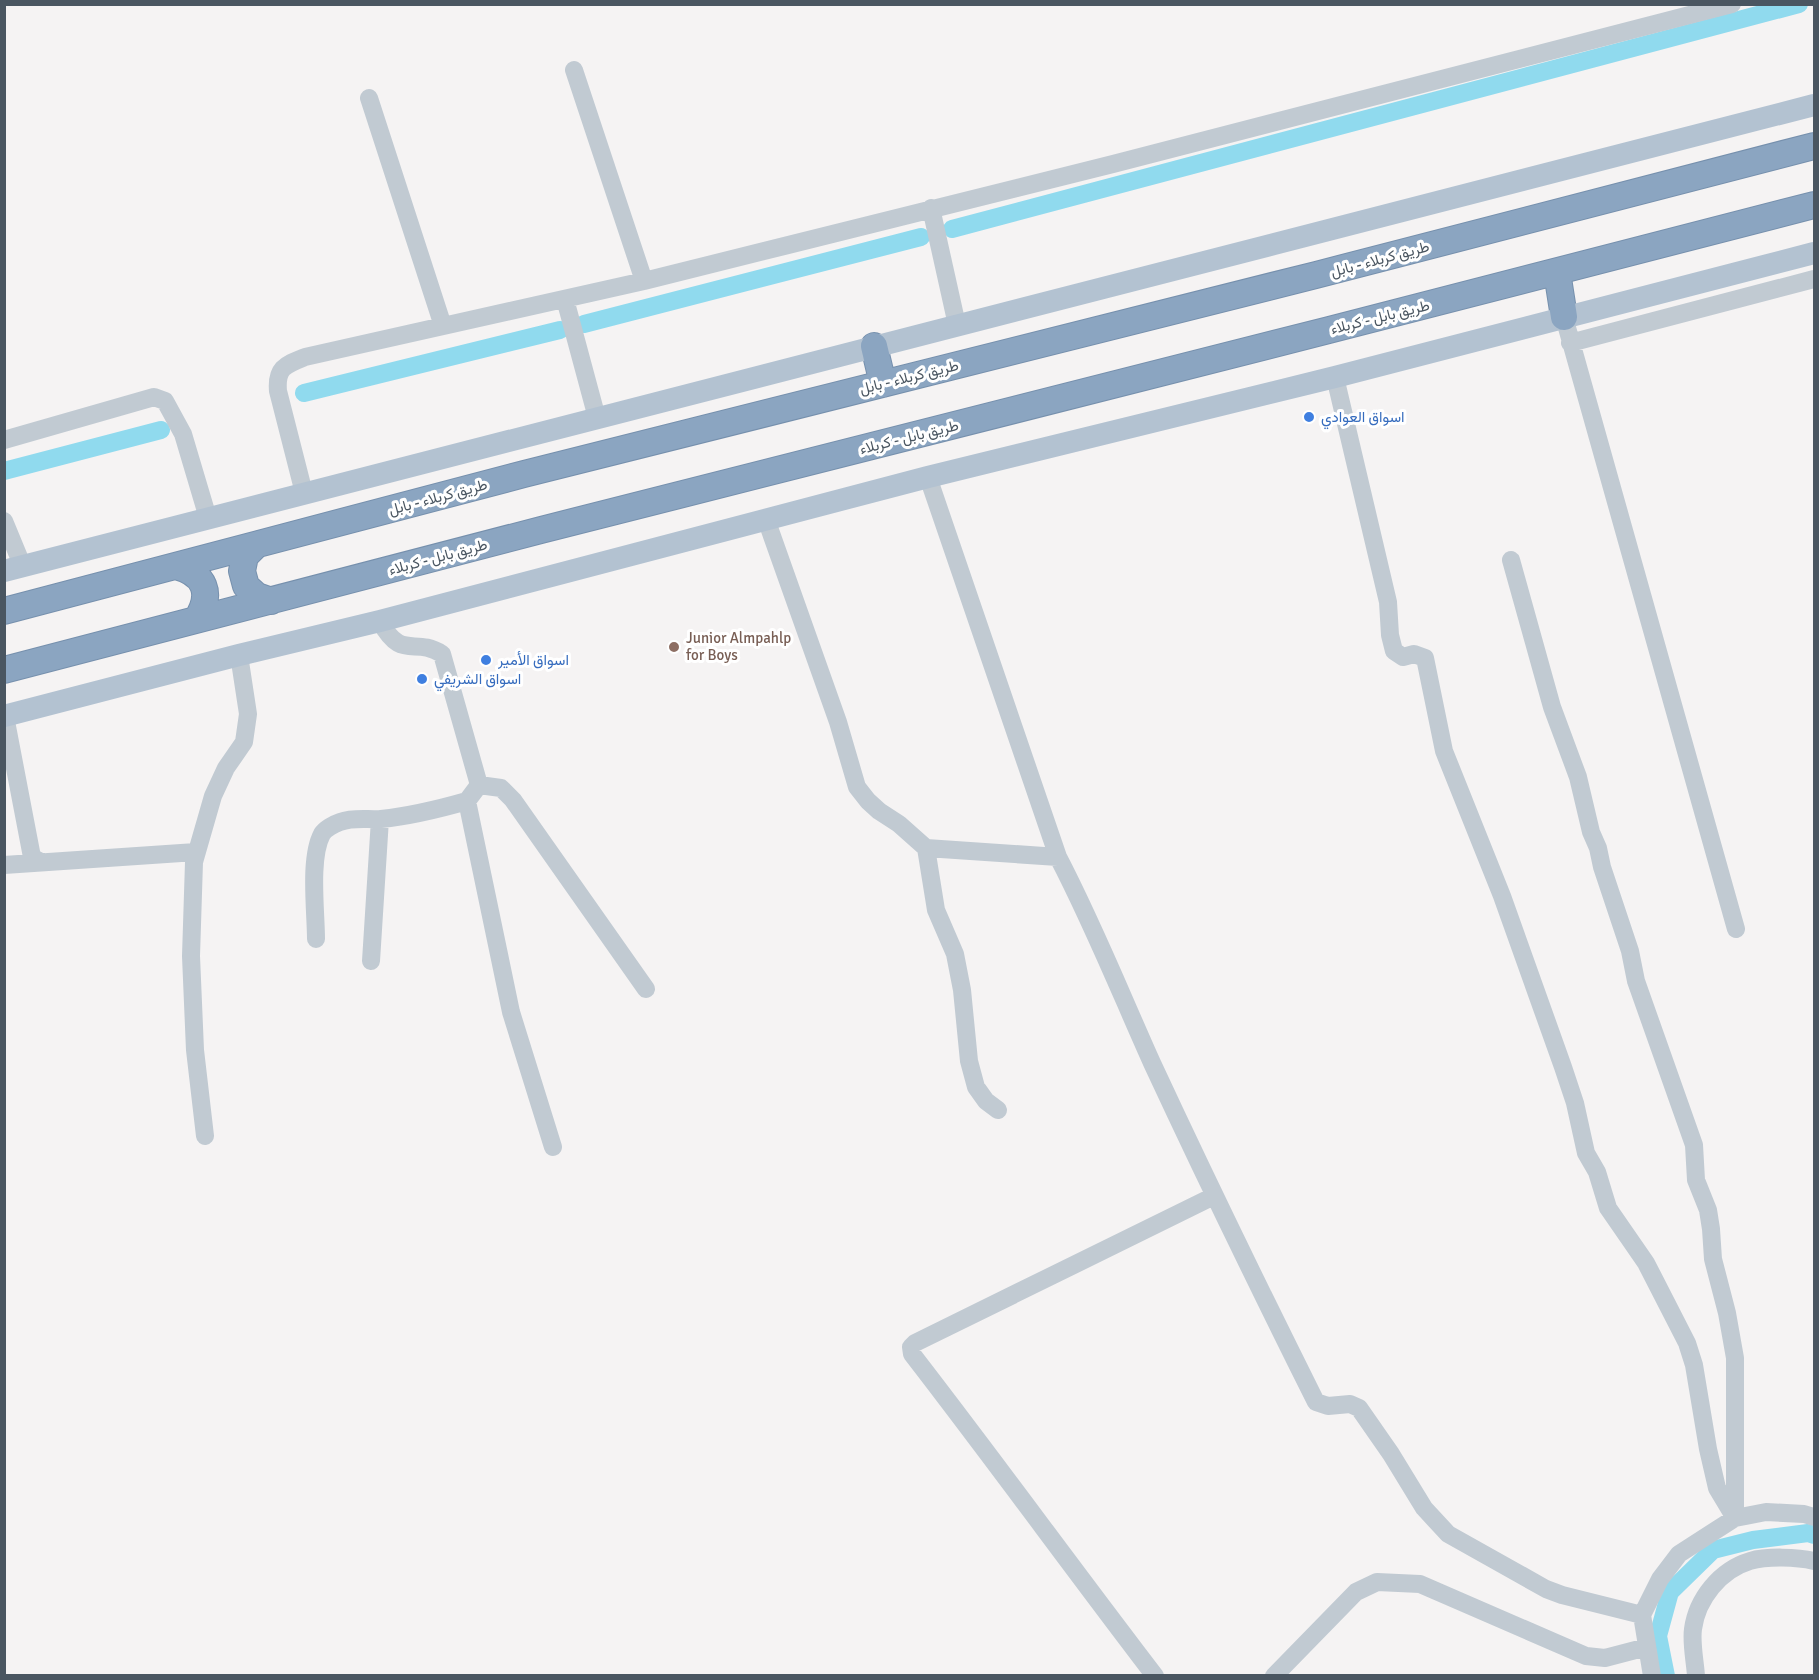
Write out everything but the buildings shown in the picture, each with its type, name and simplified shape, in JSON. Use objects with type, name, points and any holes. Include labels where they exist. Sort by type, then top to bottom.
[{"type":"highway","name":"طريق كربلاء - بابل","points":[[4,611],[524,474],[1316,275],[1815,146]]},
{"type":"highway","name":"طريق بابل - كربلاء","points":[[4,670],[541,530],[1815,205]]},
{"type":"highway","points":[[1557,272],[1564,317]]},
{"type":"highway","points":[[874,346],[883,384]]},
{"type":"highway","points":[[256,545],[245,556],[242,571],[246,586],[257,596],[271,601]]},
{"type":"highway","points":[[176,566],[189,570],[200,579],[206,592],[205,607],[197,619]]},
{"type":"main road","points":[[14,569],[1815,105]]},
{"type":"main road","points":[[5,716],[380,621],[928,477],[1335,377],[1815,253]]},
{"type":"street","points":[[304,493],[277,379],[280,372],[291,362],[305,357],[644,281],[1113,164],[1732,4]]},
{"type":"street","points":[[574,70],[644,281]]},
{"type":"street","points":[[369,99],[443,326]]},
{"type":"street","points":[[931,208],[957,325]]},
{"type":"street","points":[[1570,343],[1815,279]]},
{"type":"street","points":[[566,299],[597,418]]},
{"type":"street","points":[[1564,317],[1736,929]]},
{"type":"street","points":[[1335,377],[1389,602],[1390,635],[1394,651],[1403,657],[1414,654],[1425,658],[1444,751],[1502,896],[1563,1067],[1575,1103],[1586,1153],[1597,1172],[1608,1208],[1646,1263],[1687,1343],[1694,1365],[1708,1449],[1718,1488],[1735,1518]]},
{"type":"street","points":[[4,440],[154,396],[165,401],[183,434],[208,518]]},
{"type":"street","points":[[928,477],[1058,857],[1214,1196],[1316,1402],[1328,1406],[1350,1404],[1359,1408],[1424,1508],[1448,1534],[1546,1589],[1642,1615]]},
{"type":"street","points":[[766,519],[838,722],[857,787],[879,811],[899,824],[926,848],[1058,857]]},
{"type":"street","points":[[4,521],[14,569]]},
{"type":"street","points":[[1511,560],[1552,706],[1578,777],[1591,832],[1630,951],[1636,981],[1694,1144],[1696,1180],[1708,1210],[1713,1259],[1727,1313],[1735,1358],[1735,1518]]},
{"type":"street","points":[[380,621],[388,636],[403,646],[433,648],[442,654],[480,785]]},
{"type":"street","points":[[205,1136],[195,1050],[191,956],[194,862],[213,796],[226,768],[244,742],[248,714],[239,655]]},
{"type":"street","points":[[5,716],[32,857],[41,862]]},
{"type":"street","points":[[316,939],[315,874],[317,846],[323,832],[339,822],[428,812],[467,801],[480,785]]},
{"type":"street","points":[[480,785],[501,788],[513,800],[646,989]]},
{"type":"street","points":[[467,801],[511,1012],[553,1147]]},
{"type":"street","points":[[371,961],[380,819]]},
{"type":"street","points":[[926,848],[936,910],[955,954],[962,990],[969,1061],[976,1087],[986,1101],[998,1110]]},
{"type":"street","points":[[4,865],[196,852]]},
{"type":"street","points":[[1155,1676],[989,1453],[912,1354],[911,1347],[1214,1196]]},
{"type":"street","points":[[1652,1676],[1642,1615],[1660,1579],[1680,1554],[1735,1518],[1766,1512],[1804,1514],[1815,1517]]},
{"type":"street","points":[[1696,1676],[1693,1629],[1702,1600],[1720,1577],[1749,1561],[1797,1557],[1815,1561]]},
{"type":"street","points":[[1274,1676],[1356,1592],[1377,1582],[1420,1584],[1586,1656],[1605,1658],[1647,1647]]},
{"type":"waterway","points":[[952,229],[1799,4]]},
{"type":"waterway","points":[[584,324],[921,237]]},
{"type":"waterway","points":[[304,393],[560,330]]},
{"type":"waterway","points":[[4,471],[161,430]]},
{"type":"waterway","points":[[1666,1676],[1658,1636],[1670,1592],[1713,1550],[1753,1540],[1808,1533],[1814,1535]]},
{"type":"place","name":"اسواق العوادي","points":[[1309,417]]},
{"type":"place","name":"Junior Almpahlp for Boys","points":[[674,647]]},
{"type":"place","name":"اسواق الأمير","points":[[486,660]]},
{"type":"place","name":"اسواق الشريفي","points":[[422,679]]}]
